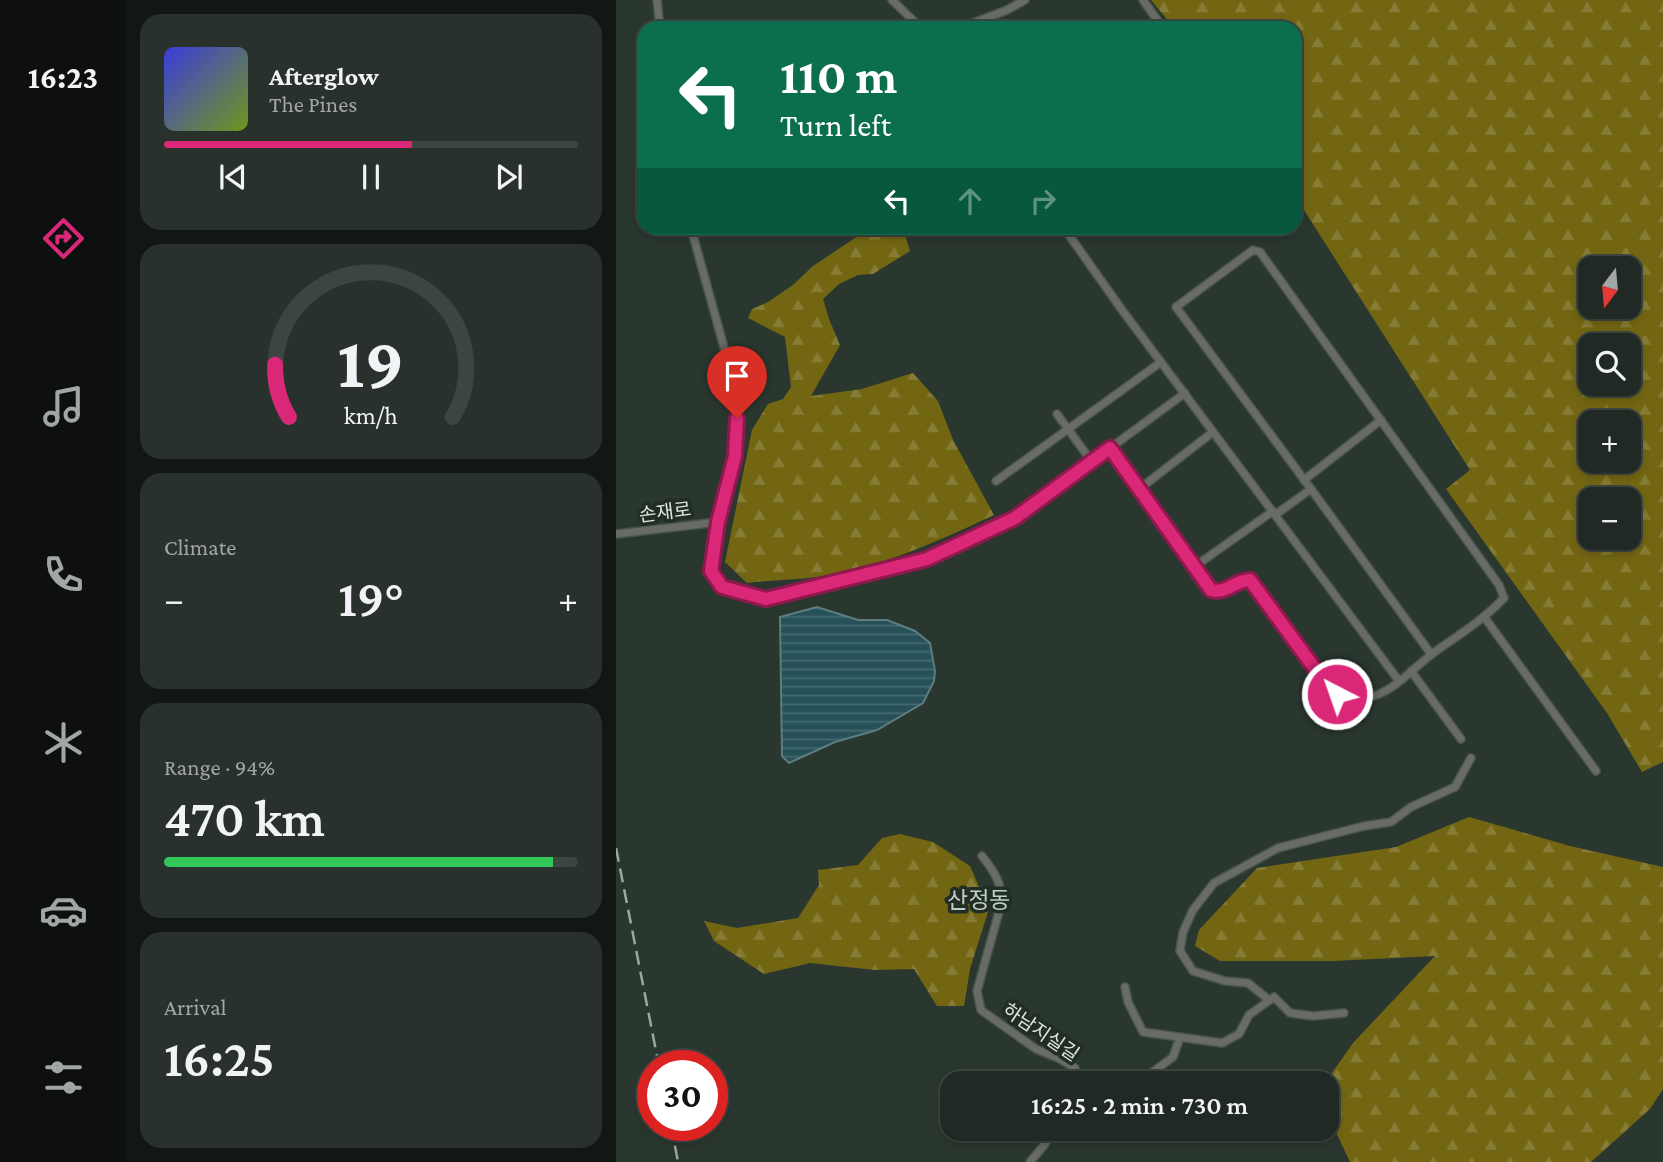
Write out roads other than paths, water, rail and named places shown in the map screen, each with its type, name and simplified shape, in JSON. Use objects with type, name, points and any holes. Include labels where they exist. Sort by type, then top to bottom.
[{"type":"street","points":[[657,0],[659,21]]},
{"type":"street","points":[[892,0],[914,21]]},
{"type":"street","points":[[978,21],[1025,0]]},
{"type":"street","points":[[1143,0],[1158,21]]},
{"type":"street","points":[[693,235],[733,380],[737,418],[735,456],[718,522],[711,571],[722,587],[766,599],[927,559],[1015,518],[1185,393]]},
{"type":"street","points":[[1069,235],[1399,681]]},
{"type":"street","points":[[1110,448],[1211,590],[1219,592],[1243,580],[1250,580],[1329,688],[1337,694],[1364,698],[1385,691],[1431,654],[1485,618],[1504,598],[1499,585],[1260,252],[1252,250],[1176,307],[1431,654]]},
{"type":"street","points":[[996,481],[1161,362]]},
{"type":"street","points":[[1058,414],[1092,462]]},
{"type":"street","points":[[1304,480],[1381,420]]},
{"type":"street","points":[[1138,490],[1213,432]]},
{"type":"street","points":[[1194,567],[1311,489]]},
{"type":"street","name":"손재로","points":[[616,534],[718,522]]},
{"type":"street","points":[[1485,618],[1596,771]]},
{"type":"street","points":[[1411,671],[1461,739]]},
{"type":"street","points":[[1269,1000],[1248,983],[1225,981],[1193,971],[1180,951],[1183,932],[1193,910],[1214,883],[1278,848],[1364,826],[1391,822],[1411,807],[1455,787],[1471,758]]},
{"type":"street","name":"하남지실길","points":[[982,856],[996,873],[1002,901],[977,991],[981,1010],[1036,1049],[1058,1058],[1075,1068],[1075,1071]]},
{"type":"street","points":[[1125,987],[1128,1002],[1143,1032],[1222,1043],[1239,1034],[1249,1014],[1274,997],[1290,1013],[1313,1016],[1344,1013]]},
{"type":"street","points":[[1154,1071],[1173,1057],[1181,1037]]},
{"type":"street","points":[[1030,1162],[1047,1141]]},
{"type":"water","points":[[817,607],[858,620],[887,620],[915,631],[930,643],[934,681],[923,703],[877,730],[835,742],[789,763],[782,756],[780,617]]},
{"type":"railway","points":[[616,848],[656,1050]]},
{"type":"railway","points":[[674,1141],[678,1162]]},
{"type":"district","name":"산정동","points":[[979,900]]}]
